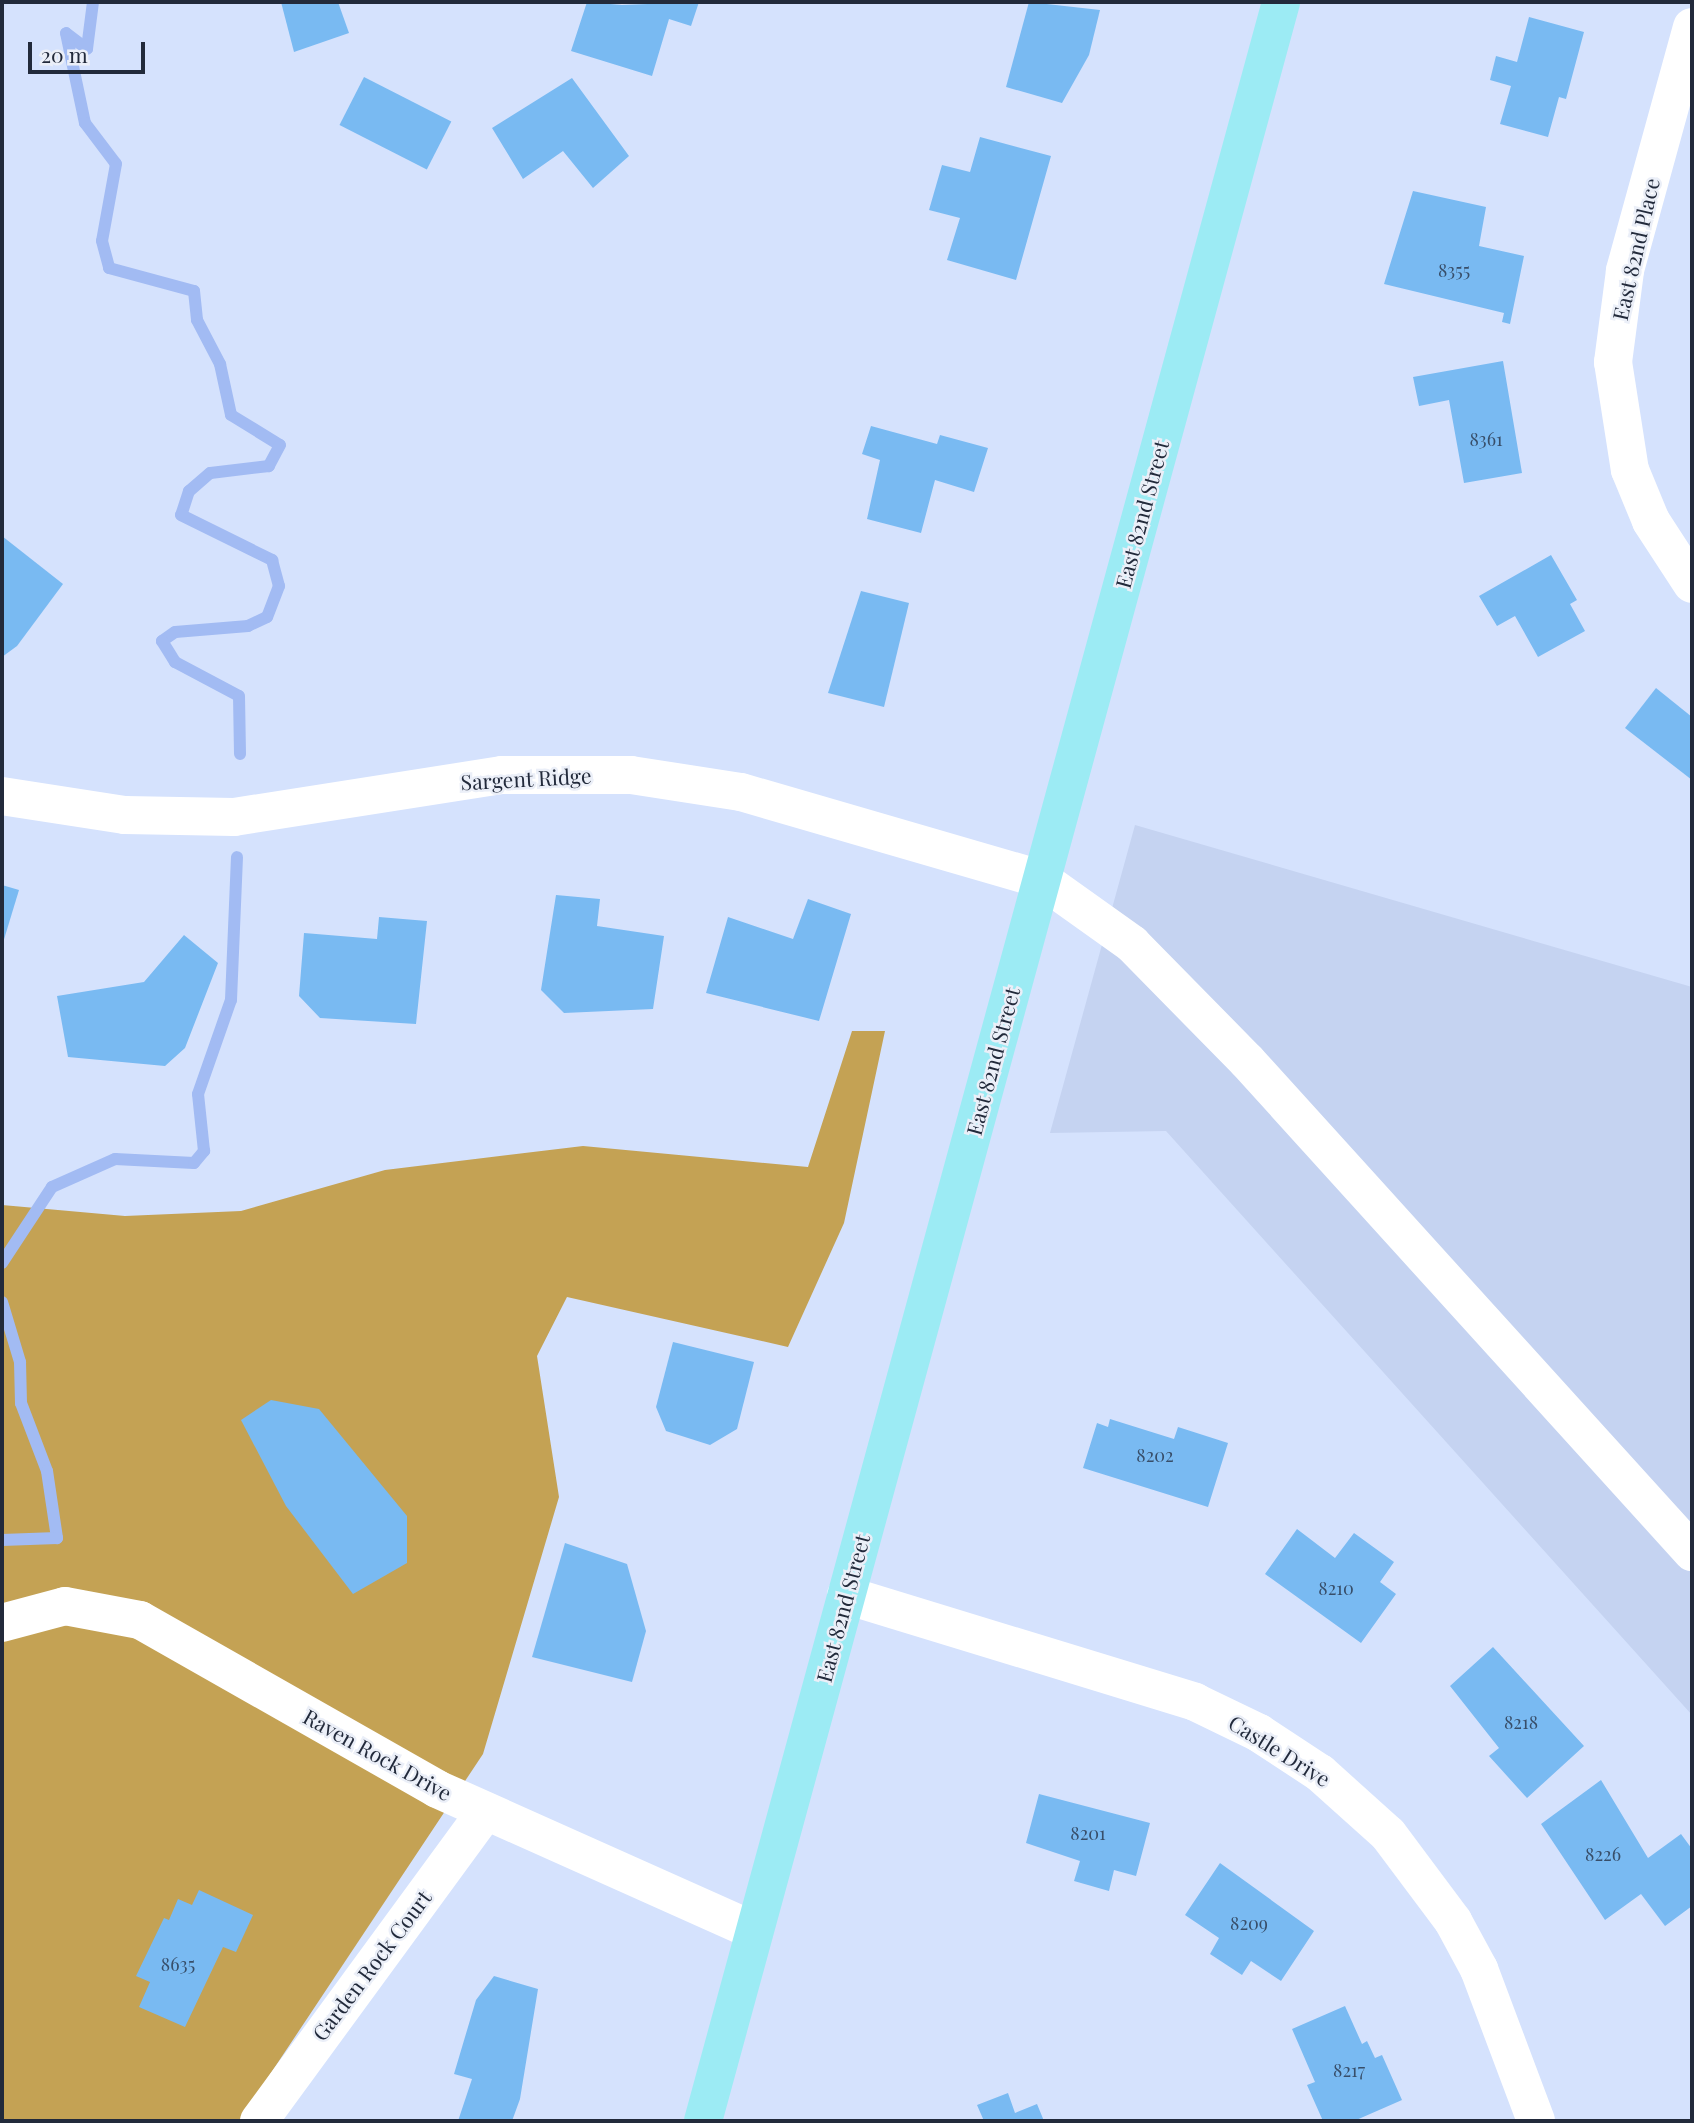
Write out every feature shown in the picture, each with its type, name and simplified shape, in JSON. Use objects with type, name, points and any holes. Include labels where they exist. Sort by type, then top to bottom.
[{"type":"main road","name":"East 82nd Street","points":[[703,2121],[1281,2]]},
{"type":"street","name":"East 82nd Place","points":[[1692,27],[1625,271],[1614,362],[1630,470],[1651,521],[1692,584]]},
{"type":"street","name":"Sargent Ridge","points":[[2,796],[125,816],[234,817],[502,775],[631,775],[741,792],[1041,879],[1132,944],[1247,1061],[1692,1552]]},
{"type":"street","name":"Castle Drive","points":[[846,1595],[1195,1702],[1259,1733],[1320,1773],[1388,1834],[1453,1921],[1479,1969],[1536,2121]]},
{"type":"street","name":"Raven Rock Drive","points":[[2,1623],[47,1607],[121,1613],[486,1811],[754,1931]]},
{"type":"street","name":"Garden Rock Court","points":[[259,2121],[486,1811]]},
{"type":"shaded area","points":[[1135,825],[1692,987],[1692,1715],[1166,1131],[1050,1133]]},
{"type":"shaded area","points":[[852,1031],[885,1031],[844,1223],[788,1347],[567,1297],[537,1356],[559,1497],[483,1754],[239,2121],[2,2121],[2,1205],[125,1216],[241,1211],[385,1170],[583,1146],[808,1167]]},
{"type":"building","points":[[281,2],[338,2],[349,33],[294,52]]},
{"type":"building","points":[[587,2],[622,5],[699,2],[691,26],[669,19],[652,76],[571,51]]},
{"type":"building","points":[[1029,2],[1100,10],[1089,55],[1062,103],[1006,87]]},
{"type":"building","points":[[1529,17],[1584,32],[1566,99],[1559,97],[1548,137],[1500,124],[1511,86],[1490,80],[1496,56],[1517,62]]},
{"type":"building","points":[[364,77],[451,121],[427,170],[339,125]]},
{"type":"building","points":[[572,78],[629,156],[593,188],[563,151],[523,179],[492,128]]},
{"type":"building","points":[[980,137],[1051,156],[1016,280],[947,260],[960,218],[929,210],[942,165],[970,172]]},
{"type":"building","points":[[1413,191],[1486,207],[1479,246],[1524,256],[1510,324],[1502,322],[1504,313],[1384,284]]},
{"type":"building","points":[[1503,361],[1522,473],[1464,483],[1449,400],[1419,406],[1413,377]]},
{"type":"building","points":[[871,426],[937,444],[940,435],[988,448],[974,492],[935,480],[921,533],[867,519],[880,460],[862,454]]},
{"type":"building","points":[[2,536],[63,584],[17,646],[2,657]]},
{"type":"building","points":[[1551,555],[1577,600],[1570,604],[1585,631],[1538,657],[1515,616],[1497,626],[1479,596]]},
{"type":"building","points":[[861,591],[909,603],[884,707],[828,693]]},
{"type":"building","points":[[1656,688],[1692,717],[1692,780],[1625,728]]},
{"type":"building","points":[[2,885],[19,890],[2,946]]},
{"type":"building","points":[[556,895],[600,899],[597,926],[664,936],[653,1009],[564,1013],[541,990]]},
{"type":"building","points":[[808,899],[851,914],[819,1021],[706,993],[728,917],[793,939]]},
{"type":"building","points":[[379,917],[427,921],[416,1024],[320,1018],[299,996],[304,933],[377,939]]},
{"type":"building","points":[[184,935],[218,963],[185,1048],[165,1066],[68,1057],[57,996],[144,982]]},
{"type":"building","points":[[673,1342],[754,1362],[737,1429],[710,1445],[666,1431],[656,1407]]},
{"type":"building","points":[[271,1400],[319,1409],[407,1516],[407,1563],[353,1594],[286,1506],[241,1420]]},
{"type":"building","points":[[1110,1419],[1174,1439],[1178,1427],[1228,1443],[1208,1507],[1083,1468],[1097,1423],[1108,1427]]},
{"type":"building","points":[[1297,1529],[1335,1558],[1354,1533],[1394,1562],[1380,1582],[1396,1594],[1361,1643],[1265,1574]]},
{"type":"building","points":[[565,1543],[627,1564],[646,1631],[632,1682],[532,1657]]},
{"type":"building","points":[[1493,1647],[1584,1746],[1527,1798],[1489,1756],[1499,1748],[1450,1686]]},
{"type":"building","points":[[1601,1780],[1648,1858],[1681,1834],[1692,1849],[1692,1906],[1665,1926],[1641,1894],[1605,1920],[1541,1824]]},
{"type":"building","points":[[1039,1794],[1150,1823],[1136,1876],[1114,1870],[1109,1891],[1074,1881],[1080,1861],[1026,1843]]},
{"type":"building","points":[[1220,1863],[1314,1931],[1281,1981],[1251,1961],[1242,1975],[1210,1954],[1219,1938],[1185,1915]]},
{"type":"building","points":[[199,1890],[253,1915],[236,1952],[223,1947],[185,2027],[139,2007],[150,1982],[136,1976],[164,1918],[169,1920],[178,1899],[192,1905]]},
{"type":"building","points":[[494,1976],[538,1989],[520,2099],[512,2121],[458,2121],[472,2079],[454,2074],[476,2000]]},
{"type":"building","points":[[1345,2006],[1362,2044],[1367,2041],[1375,2058],[1382,2055],[1402,2100],[1354,2121],[1323,2121],[1307,2085],[1315,2082],[1292,2029]]},
{"type":"building","points":[[1008,2093],[1015,2113],[1037,2104],[1044,2121],[984,2121],[977,2105]]},
{"type":"waterway","points":[[93,2],[87,49],[66,33],[85,123],[116,164],[102,241],[109,268],[194,291],[197,320],[220,364],[231,415],[280,445],[269,466],[210,473],[189,491],[181,515],[272,560],[279,586],[267,617],[248,626],[175,632],[162,641],[175,662],[239,696],[240,754]]},
{"type":"waterway","points":[[2,1263],[52,1187],[115,1159],[194,1163],[204,1151],[198,1094],[231,1000],[237,857]]},
{"type":"waterway","points":[[2,1302],[20,1362],[21,1403],[47,1471],[57,1538],[2,1540]]}]
